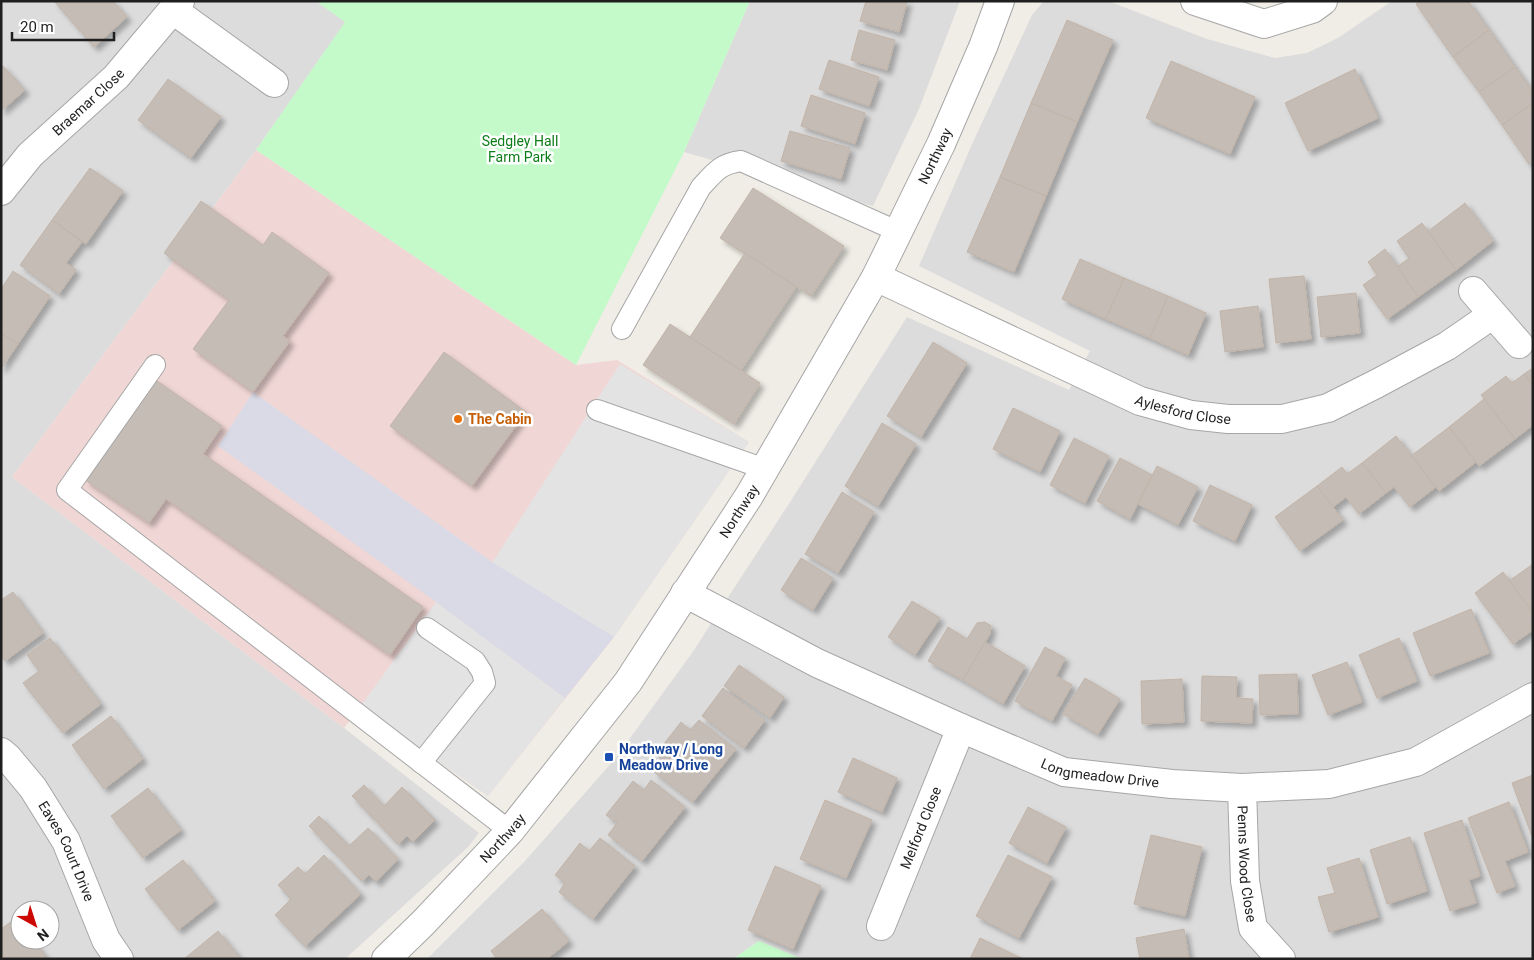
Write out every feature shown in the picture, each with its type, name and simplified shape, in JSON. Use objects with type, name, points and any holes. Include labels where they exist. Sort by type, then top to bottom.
[{"type":"street","name":"Northway","points":[[386,959],[423,923],[510,831],[628,682],[749,496],[876,278],[941,144],[983,47],[1000,1]]},
{"type":"street","points":[[1195,1],[1264,24],[1312,8],[1323,1]]},
{"type":"street","name":"Braemar Close","points":[[1,191],[30,155],[116,77],[176,6],[274,83]]},
{"type":"street","name":"Aylesford Close","points":[[876,278],[1140,401],[1191,415],[1228,418],[1282,419],[1328,408],[1447,346],[1492,315]]},
{"type":"street","points":[[1473,291],[1519,344]]},
{"type":"street","name":"Longmeadow Drive","points":[[685,593],[817,663],[1064,772],[1172,784],[1242,788],[1329,784],[1416,762],[1533,696]]},
{"type":"street","name":"Melford Close","points":[[881,926],[961,728]]},
{"type":"street","name":"Eaves Court Drive","points":[[1,752],[33,788],[66,841],[106,940],[119,959]]},
{"type":"street","name":"Penns Wood Close","points":[[1242,788],[1245,881],[1253,928],[1281,959]]},
{"type":"lane","points":[[622,329],[701,187],[718,168],[729,162],[741,161],[899,232]]},
{"type":"lane","points":[[155,365],[67,490],[510,831]]},
{"type":"lane","points":[[597,410],[765,469]]},
{"type":"lane","points":[[421,763],[486,683],[475,661],[427,628]]},
{"type":"shaded area","points":[[1,1],[316,1],[346,22],[256,150],[12,477],[344,728],[479,833],[468,847],[345,959],[1,959]]},
{"type":"shaded area","points":[[750,1],[960,1],[919,109],[873,206],[684,152]]},
{"type":"shaded area","points":[[1044,1],[1108,1],[1207,39],[1275,58],[1307,53],[1338,38],[1392,1],[1533,1],[1533,959],[802,959],[759,941],[733,959],[427,959],[525,861],[614,760],[692,653],[907,317],[1069,390],[1090,351],[919,266],[973,142],[1032,15]]},
{"type":"shaded area","points":[[256,150],[576,365],[617,360],[749,442],[614,637],[488,796],[360,707],[344,728],[12,477]]},
{"type":"shaded area","points":[[620,364],[749,442],[614,637],[492,563]]},
{"type":"shaded area","points":[[253,392],[492,562],[614,637],[565,698],[436,602],[218,446]]},
{"type":"shaded area","points":[[436,602],[565,698],[488,796],[360,707]]},
{"type":"green space","name":"Sedgley Hall Farm Park","points":[[316,1],[750,1],[684,152],[576,365],[256,150],[345,22]]},
{"type":"green space","points":[[759,941],[802,959],[733,959]]},
{"type":"building","points":[[54,1],[113,1],[127,17],[94,47]]},
{"type":"building","points":[[866,1],[907,1],[899,32],[860,21]]},
{"type":"building","points":[[1420,1],[1468,1],[1489,30],[1453,57],[1416,4]]},
{"type":"building","points":[[1067,20],[1113,40],[1077,122],[1031,103]]},
{"type":"building","points":[[859,30],[895,40],[887,70],[851,60]]},
{"type":"building","points":[[1489,30],[1515,67],[1479,92],[1453,57]]},
{"type":"building","points":[[829,60],[879,77],[869,106],[819,89]]},
{"type":"building","points":[[1171,61],[1255,97],[1230,154],[1146,118]]},
{"type":"building","points":[[1,64],[25,90],[1,111]]},
{"type":"building","points":[[1515,67],[1533,92],[1533,103],[1502,125],[1479,92]]},
{"type":"building","points":[[1355,69],[1378,118],[1308,151],[1285,103]]},
{"type":"building","points":[[168,79],[221,117],[191,158],[138,120]]},
{"type":"building","points":[[811,95],[865,113],[855,144],[801,126]]},
{"type":"building","points":[[1031,103],[1077,122],[1046,196],[1000,177]]},
{"type":"building","points":[[1533,103],[1533,161],[1529,164],[1502,125]]},
{"type":"building","points":[[790,131],[850,148],[841,179],[781,161]]},
{"type":"building","points":[[90,168],[123,191],[86,244],[52,220]]},
{"type":"building","points":[[1000,177],[1046,196],[1014,272],[967,252]]},
{"type":"building","points":[[753,188],[844,246],[811,296],[720,238]]},
{"type":"building","points":[[201,201],[263,245],[272,232],[329,273],[283,336],[290,341],[253,392],[193,349],[229,300],[164,253]]},
{"type":"building","points":[[1465,203],[1493,241],[1456,270],[1427,232]]},
{"type":"building","points":[[52,220],[82,242],[66,263],[76,270],[59,294],[20,265]]},
{"type":"building","points":[[1422,223],[1456,270],[1418,297],[1397,267],[1409,258],[1397,241]]},
{"type":"building","points":[[1385,249],[1418,297],[1387,319],[1363,285],[1377,275],[1368,262]]},
{"type":"building","points":[[745,253],[796,287],[741,370],[690,337]]},
{"type":"building","points":[[1080,259],[1124,278],[1106,319],[1062,299]]},
{"type":"building","points":[[13,271],[50,296],[18,344],[1,333],[1,289]]},
{"type":"building","points":[[1304,276],[1311,339],[1276,343],[1269,279]]},
{"type":"building","points":[[1124,278],[1168,296],[1150,338],[1106,319]]},
{"type":"building","points":[[1356,293],[1360,333],[1321,337],[1317,297]]},
{"type":"building","points":[[1168,296],[1206,313],[1188,355],[1150,338]]},
{"type":"building","points":[[1258,306],[1263,347],[1225,352],[1220,311]]},
{"type":"building","points":[[670,324],[760,383],[734,424],[643,365]]},
{"type":"building","points":[[1,333],[18,344],[1,369]]},
{"type":"building","points":[[933,342],[967,363],[921,437],[887,416]]},
{"type":"building","name":"The Cabin","points":[[444,352],[526,412],[472,486],[390,426]]},
{"type":"building","points":[[1533,368],[1533,385],[1524,374]]},
{"type":"building","points":[[1524,374],[1533,385],[1533,425],[1515,439],[1481,395],[1506,376],[1512,383]]},
{"type":"building","points":[[154,379],[222,426],[203,454],[423,607],[390,655],[166,499],[149,523],[85,480]]},
{"type":"building","points":[[1484,399],[1515,439],[1479,466],[1449,427]]},
{"type":"building","points":[[1013,408],[1060,431],[1040,472],[993,449]]},
{"type":"building","points":[[882,423],[916,444],[878,506],[845,486]]},
{"type":"building","points":[[1449,427],[1476,462],[1439,491],[1411,456]]},
{"type":"building","points":[[1396,436],[1436,487],[1410,507],[1394,487],[1386,493],[1362,463]]},
{"type":"building","points":[[1074,438],[1109,456],[1085,503],[1050,485]]},
{"type":"building","points":[[1120,458],[1152,475],[1130,519],[1097,501]]},
{"type":"building","points":[[1362,463],[1386,493],[1359,514],[1346,497],[1333,507],[1317,486],[1342,467],[1347,474]]},
{"type":"building","points":[[1157,466],[1198,487],[1178,525],[1138,504]]},
{"type":"building","points":[[1210,485],[1252,505],[1235,541],[1193,521]]},
{"type":"building","points":[[1317,486],[1343,520],[1300,551],[1275,517]]},
{"type":"building","points":[[842,492],[874,512],[838,573],[805,554]]},
{"type":"building","points":[[801,558],[833,578],[813,610],[781,590]]},
{"type":"building","points":[[1533,564],[1533,613],[1509,581]]},
{"type":"building","points":[[1503,572],[1533,613],[1533,630],[1513,644],[1475,593]]},
{"type":"building","points":[[13,592],[43,633],[5,661],[1,656],[1,600]]},
{"type":"building","points":[[912,601],[940,618],[915,655],[888,637]]},
{"type":"building","points":[[1471,609],[1489,653],[1430,676],[1413,633]]},
{"type":"building","points":[[985,622],[991,626],[990,634],[963,680],[928,661],[948,627],[967,639],[977,623]]},
{"type":"building","points":[[50,638],[101,704],[63,733],[23,683],[39,671],[27,655]]},
{"type":"building","points":[[1399,638],[1417,681],[1377,698],[1359,655]]},
{"type":"building","points":[[985,642],[1025,666],[1003,704],[963,680]]},
{"type":"building","points":[[1045,647],[1065,658],[1056,676],[1072,685],[1052,721],[1015,701]]},
{"type":"building","points":[[1347,662],[1362,702],[1328,715],[1312,675]]},
{"type":"building","points":[[739,665],[784,697],[770,718],[724,686]]},
{"type":"building","points":[[1297,674],[1298,714],[1260,715],[1259,675]]},
{"type":"building","points":[[1202,676],[1237,677],[1236,698],[1253,699],[1252,723],[1201,721]]},
{"type":"building","points":[[1085,678],[1120,699],[1098,734],[1063,714]]},
{"type":"building","points":[[1182,679],[1184,722],[1142,724],[1141,681]]},
{"type":"building","points":[[723,688],[765,720],[744,748],[702,716]]},
{"type":"building","points":[[111,716],[143,759],[104,789],[72,745]]},
{"type":"building","points":[[699,720],[736,749],[693,802],[654,772],[663,761],[656,754],[681,722],[690,730]]},
{"type":"building","points":[[853,758],[897,778],[882,812],[838,792]]},
{"type":"building","points":[[1533,775],[1533,839],[1512,783]]},
{"type":"building","points":[[651,780],[685,807],[642,861],[608,835],[617,823],[606,815],[633,781],[644,790]]},
{"type":"building","points":[[364,785],[384,806],[402,787],[435,820],[413,842],[407,836],[398,844],[352,796]]},
{"type":"building","points":[[148,788],[181,830],[143,858],[111,816]]},
{"type":"building","points":[[825,800],[872,820],[846,878],[800,859]]},
{"type":"building","points":[[1509,802],[1528,852],[1505,861],[1515,886],[1497,893],[1468,818]]},
{"type":"building","points":[[1028,807],[1066,827],[1047,863],[1009,843]]},
{"type":"building","points":[[319,816],[349,846],[368,828],[398,859],[376,882],[369,875],[362,881],[309,826]]},
{"type":"building","points":[[1462,820],[1480,876],[1469,880],[1476,903],[1450,911],[1424,833]]},
{"type":"building","points":[[1151,835],[1202,847],[1185,916],[1134,904]]},
{"type":"building","points":[[1410,837],[1427,891],[1387,904],[1370,850]]},
{"type":"building","points":[[600,838],[635,866],[593,919],[559,892],[565,883],[555,875],[580,843],[589,851]]},
{"type":"building","points":[[324,855],[361,894],[305,946],[275,915],[291,899],[278,885],[298,867],[305,874]]},
{"type":"building","points":[[1008,855],[1052,877],[1019,938],[976,916]]},
{"type":"building","points":[[1359,858],[1378,917],[1329,932],[1318,897],[1335,893],[1327,868]]},
{"type":"building","points":[[183,860],[215,901],[178,930],[145,889]]},
{"type":"building","points":[[775,866],[821,886],[793,949],[748,930]]},
{"type":"building","points":[[542,909],[569,941],[547,959],[497,959],[491,951]]},
{"type":"building","points":[[10,922],[10,950],[40,950],[47,959],[1,959],[1,929]]},
{"type":"building","points":[[1184,929],[1189,959],[1140,959],[1136,938]]},
{"type":"building","points":[[218,931],[241,959],[184,959]]},
{"type":"building","points":[[980,938],[1023,959],[970,959]]},
{"type":"place","name":"The Cabin","points":[[458,419]]},
{"type":"place","name":"Northway / Long Meadow Drive","points":[[609,757]]}]
